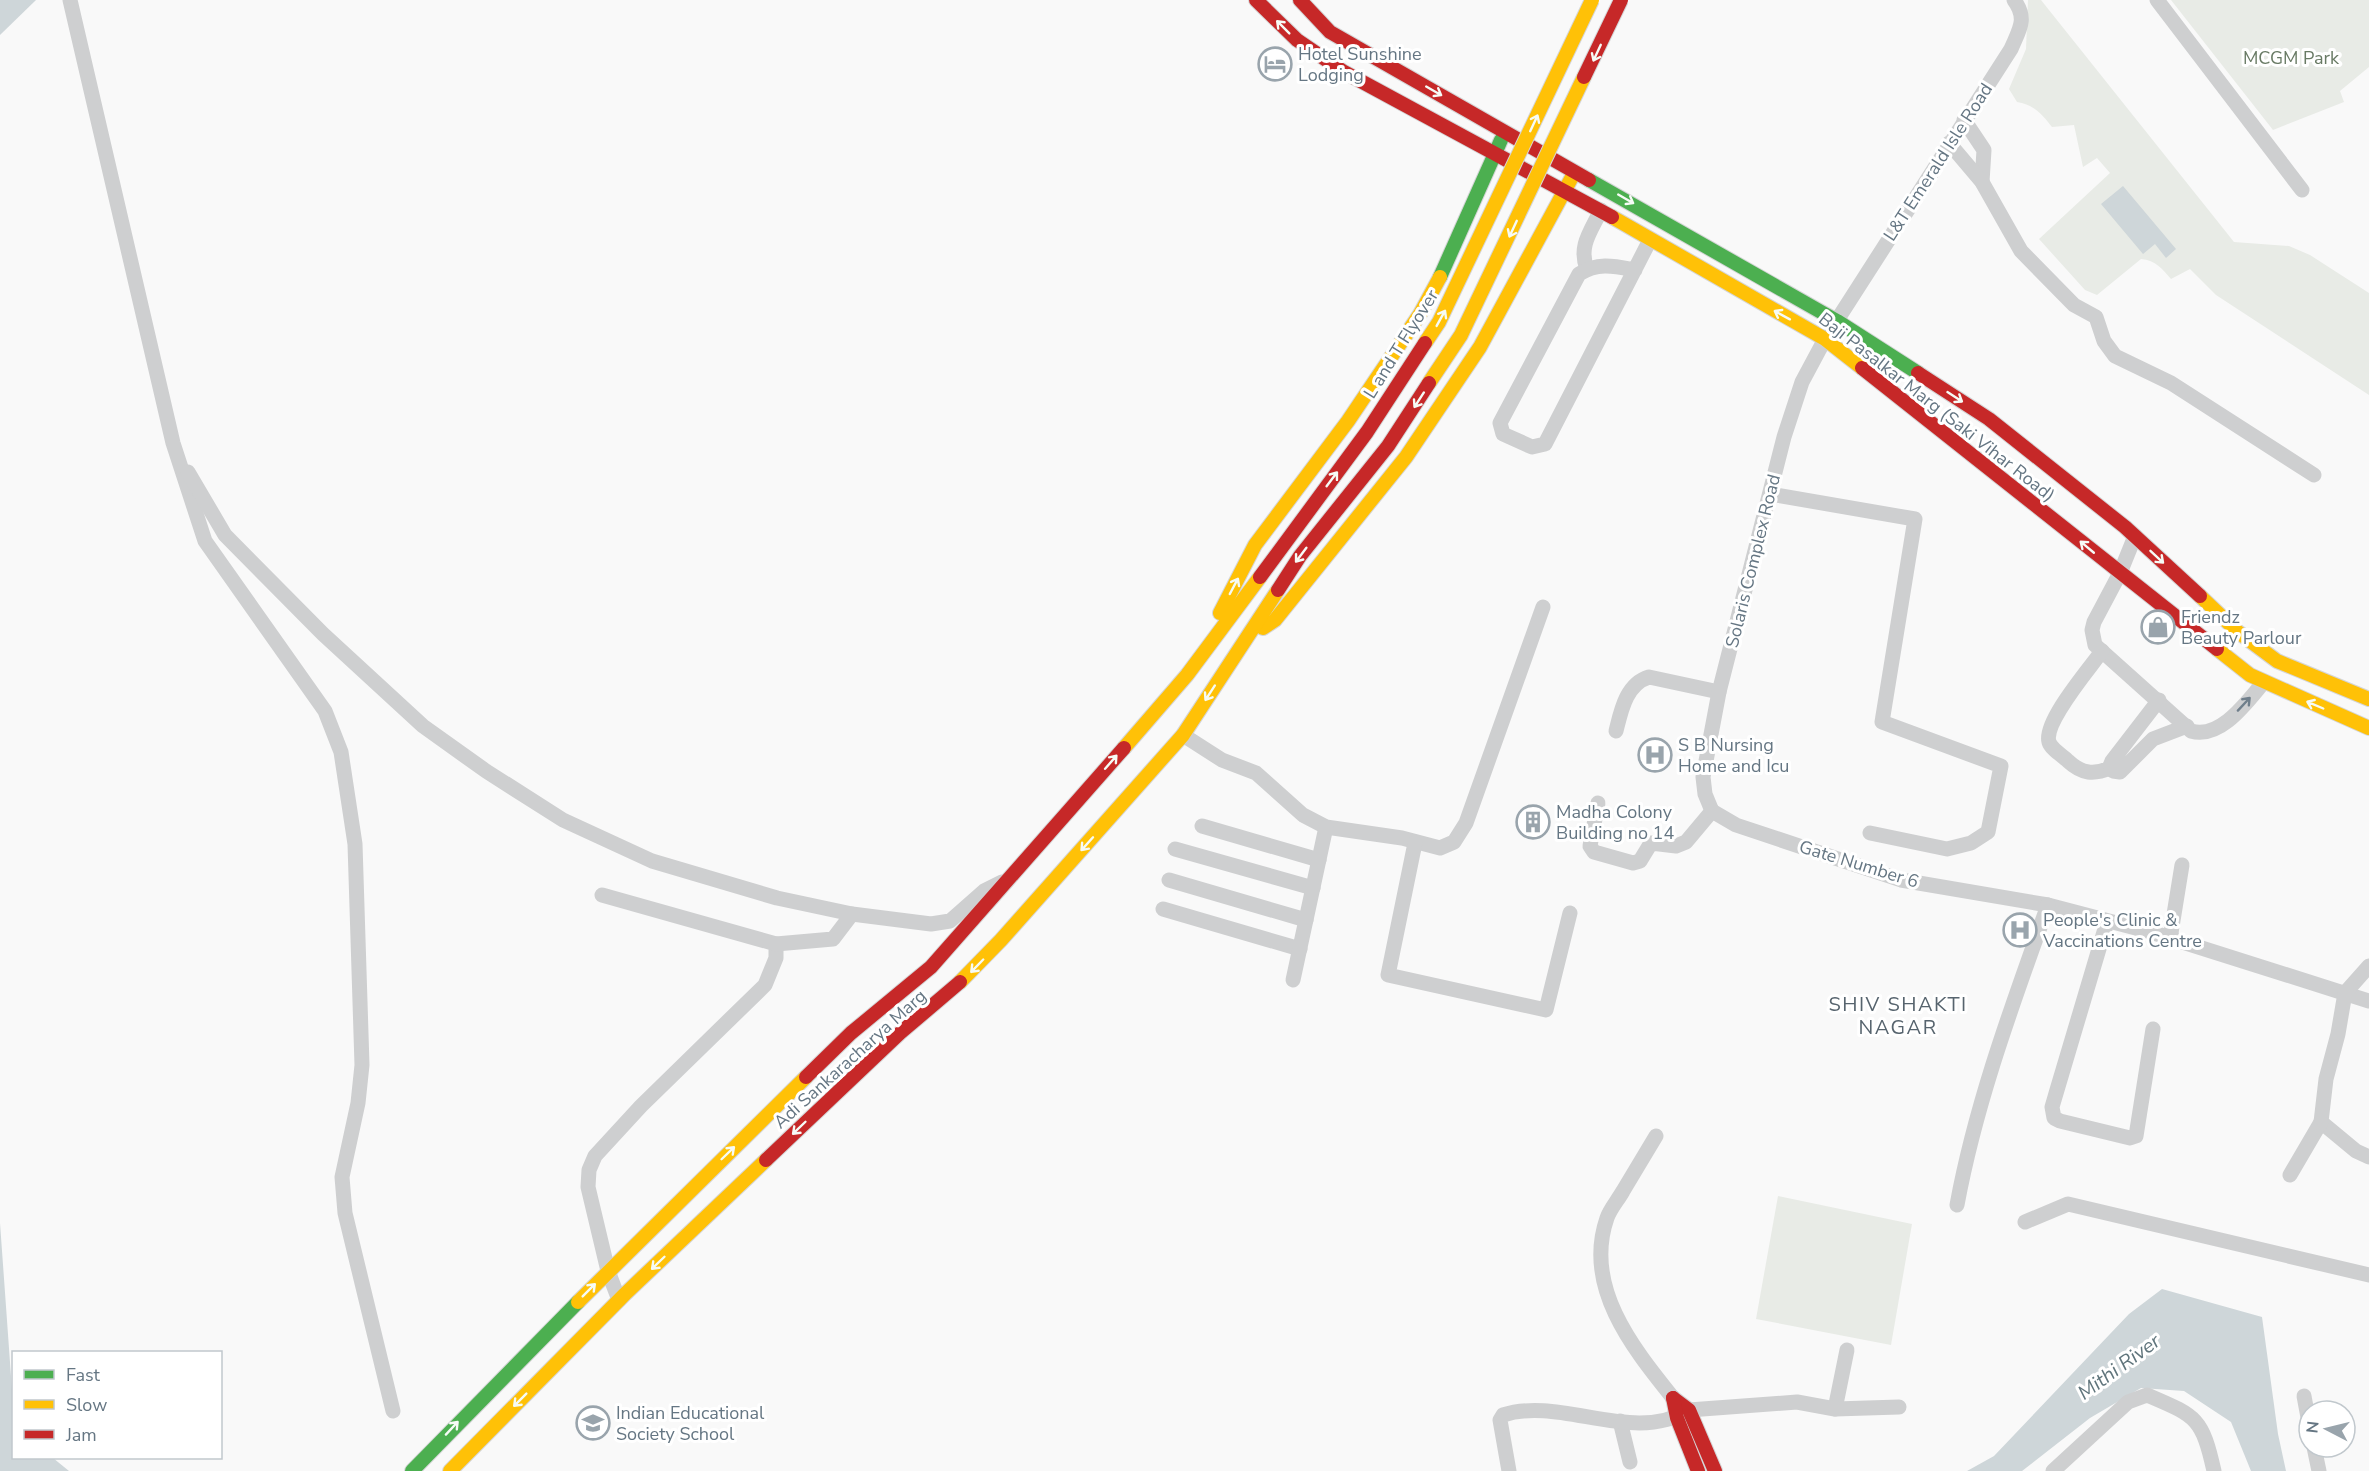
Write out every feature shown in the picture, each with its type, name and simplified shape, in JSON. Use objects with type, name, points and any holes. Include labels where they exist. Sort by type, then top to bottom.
[{"type":"main road","name":"Baji Pasalkar Marg (Saki Vihar Road)","points":[[1256,0],[1297,40],[1344,72],[1565,190],[1825,339],[2120,573],[2263,683],[2369,728]]},
{"type":"main road","name":"Baji Pasalkar Marg (Saki Vihar Road)","points":[[1300,0],[1330,32],[1837,321],[1989,419],[2135,536],[2238,632],[2277,661],[2369,699]]},
{"type":"main road","name":"L and T Flyover","points":[[1187,675],[1367,432],[1439,322],[1592,0]]},
{"type":"main road","points":[[1241,644],[1300,556],[1388,446],[1461,335],[1621,0]]},
{"type":"main road","points":[[1187,675],[1255,545],[1348,421],[1420,314],[1506,132]]},
{"type":"main road","points":[[1241,644],[1275,620],[1406,457],[1480,346],[1575,170]]},
{"type":"main road","points":[[1439,278],[1499,310]]},
{"type":"main road","name":"Adi Sankaracharya Marg","points":[[450,1471],[619,1300],[900,1033],[952,991],[1001,940],[1183,735],[1241,644]]},
{"type":"main road","name":"Adi Sankaracharya Marg","points":[[412,1471],[457,1422],[608,1271],[851,1033],[931,967],[1011,879],[1187,675]]},
{"type":"main road","points":[[1673,1398],[1704,1443],[1715,1471]]},
{"type":"main road","points":[[1683,1414],[1688,1448],[1698,1471]]},
{"type":"street","points":[[70,0],[173,443],[206,541],[325,711],[341,752],[355,844],[362,1065],[358,1103],[342,1178],[345,1213],[393,1411]]},
{"type":"street","name":"L&T Emerald Isle Road","points":[[1837,321],[2011,49],[2021,26],[2022,15],[2014,0]]},
{"type":"street","points":[[2157,0],[2302,190]]},
{"type":"street","points":[[1964,120],[1984,150],[1982,182]]},
{"type":"street","points":[[1949,143],[1982,182],[2021,251],[2073,305],[2096,317],[2104,341],[2115,356],[2170,383],[2314,475]]},
{"type":"street","points":[[1587,269],[1583,257],[1584,244],[1601,210]]},
{"type":"street","points":[[1635,270],[1607,265],[1587,269],[1579,274],[1500,423],[1503,434],[1532,447],[1545,444],[1635,270],[1650,240]]},
{"type":"street","name":"Solaris Complex Road","points":[[1712,811],[1705,794],[1703,777],[1719,693],[1784,437],[1802,382],[1837,321]]},
{"type":"street","points":[[173,443],[225,535],[323,634],[423,726],[486,771],[563,820],[652,861],[777,898],[852,914],[931,924],[950,921],[984,891],[1011,879]]},
{"type":"street","points":[[1770,494],[1915,519],[1882,722],[2001,766],[1988,832],[1971,843],[1947,849],[1870,832]]},
{"type":"street","points":[[2135,536],[2120,573],[2094,622],[2092,630],[2095,645],[2187,726],[2197,732],[2224,724],[2263,683]]},
{"type":"street","points":[[1183,735],[1222,760],[1256,773],[1303,815],[1326,827],[1402,838],[1440,848],[1454,842],[1466,823],[1543,607]]},
{"type":"street","points":[[2102,651],[2054,718],[2050,727],[2049,744],[2074,767],[2088,773],[2097,773],[2110,768]]},
{"type":"street","points":[[1616,731],[1624,700],[1641,680],[1649,677],[1719,693]]},
{"type":"street","points":[[2110,768],[2112,761],[2159,700]]},
{"type":"street","points":[[2110,768],[2120,772],[2153,739],[2187,726]]},
{"type":"street","points":[[1598,802],[1590,846],[1594,852],[1633,863],[1640,861],[1651,843],[1676,846],[1686,842],[1712,811]]},
{"type":"street","name":"Gate Number 6","points":[[1712,811],[1736,825],[1901,880],[2048,905],[2170,939],[2369,1001]]},
{"type":"street","points":[[1202,826],[1319,860]]},
{"type":"street","points":[[1293,980],[1326,827]]},
{"type":"street","points":[[1415,843],[1388,975],[1546,1010],[1569,913]]},
{"type":"street","points":[[1175,849],[1313,888]]},
{"type":"street","points":[[2170,939],[2182,866]]},
{"type":"street","points":[[1169,880],[1306,920]]},
{"type":"street","points":[[602,895],[776,944],[833,939],[852,914]]},
{"type":"street","points":[[1957,1205],[1966,1154],[2005,1029],[2048,905]]},
{"type":"street","points":[[1163,909],[1300,949]]},
{"type":"street","points":[[2107,922],[2052,1107],[2054,1118],[2060,1122],[2130,1138],[2136,1136],[2153,1029]]},
{"type":"street","points":[[619,1300],[608,1271],[588,1187],[589,1170],[595,1156],[641,1106],[765,985],[776,958],[776,944]]},
{"type":"street","points":[[2290,1175],[2321,1122],[2326,1079],[2345,993],[2369,966]]},
{"type":"street","points":[[2321,1122],[2356,1151],[2369,1157]]},
{"type":"street","points":[[1656,1136],[1607,1216],[1599,1247],[1602,1278],[1617,1319],[1639,1355],[1673,1398]]},
{"type":"street","points":[[2025,1222],[2068,1204],[2369,1275]]},
{"type":"street","points":[[1835,1409],[1847,1350]]},
{"type":"street","points":[[2054,1471],[2128,1402],[2147,1395],[2185,1411],[2202,1428],[2214,1471]]},
{"type":"street","points":[[1509,1471],[1500,1420],[1503,1414],[1510,1412],[1550,1412],[1639,1424],[1683,1414],[1797,1402],[1835,1409],[1899,1407]]},
{"type":"street","points":[[1620,1421],[1630,1462]]},
{"type":"green space","points":[[2028,0],[2041,0],[2234,242],[2289,246],[2310,255],[2369,293],[2369,395],[2216,295],[2190,269],[2171,279],[2155,263],[2141,259],[2097,295],[2085,290],[2039,239],[2110,173],[2097,158],[2083,167],[2074,125],[2052,127],[2037,111],[2017,102],[2009,89],[2026,49]]},
{"type":"green space","name":"MCGM Park","points":[[2171,0],[2369,0],[2369,67],[2340,91],[2344,102],[2273,130]]},
{"type":"green space","points":[[1778,1196],[1912,1224],[1891,1345],[1756,1319]]},
{"type":"water","points":[[0,0],[36,0],[0,35]]},
{"type":"water","points":[[2123,186],[2176,249],[2166,258],[2155,244],[2143,254],[2101,204]]},
{"type":"water","points":[[0,1223],[12,1390],[12,1459],[54,1459],[69,1471],[0,1471]]},
{"type":"water","name":"Mithi River","points":[[2162,1289],[2262,1317],[2278,1434],[2286,1471],[2251,1471],[2231,1422],[2184,1391],[2141,1388],[2090,1418],[2022,1471],[1967,1471],[1994,1456],[2129,1314]]},
{"type":"traffic: fast","points":[[1440,277],[1501,140]]},
{"type":"traffic: fast","points":[[1589,180],[1837,321],[1918,373]]},
{"type":"traffic: fast","points":[[412,1471],[578,1302]]},
{"type":"traffic: slow","points":[[1425,343],[1439,322],[1592,0]]},
{"type":"traffic: slow","points":[[1429,383],[1461,335],[1584,77]]},
{"type":"traffic: slow","points":[[1263,628],[1275,620],[1406,457],[1480,347],[1572,177]]},
{"type":"traffic: slow","points":[[1612,217],[1825,339],[1862,368]]},
{"type":"traffic: slow","points":[[1220,613],[1255,545],[1348,421],[1420,314],[1440,277]]},
{"type":"traffic: slow","points":[[1124,748],[1187,675],[1260,577]]},
{"type":"traffic: slow","points":[[960,982],[1001,940],[1183,735],[1278,590]]},
{"type":"traffic: slow","points":[[2200,596],[2238,632],[2277,661],[2369,699]]},
{"type":"traffic: slow","points":[[2217,649],[2250,675],[2369,728]]},
{"type":"traffic: slow","points":[[578,1302],[806,1077]]},
{"type":"traffic: slow","points":[[450,1471],[625,1294],[766,1160]]},
{"type":"traffic: jam","points":[[1256,0],[1297,40],[1344,72],[1612,217]]},
{"type":"traffic: jam","points":[[1300,0],[1330,32],[1589,180]]},
{"type":"traffic: jam","points":[[1584,77],[1621,0]]},
{"type":"traffic: jam","points":[[1260,577],[1367,432],[1425,343]]},
{"type":"traffic: jam","points":[[1862,368],[2217,649]]},
{"type":"traffic: jam","points":[[1918,373],[1989,419],[2125,527],[2200,596]]},
{"type":"traffic: jam","points":[[1278,590],[1300,556],[1388,446],[1429,383]]},
{"type":"traffic: jam","points":[[806,1077],[851,1033],[931,967],[1124,748]]},
{"type":"traffic: jam","points":[[766,1160],[900,1033],[960,982]]},
{"type":"traffic: jam","points":[[1673,1398],[1689,1410],[1715,1471]]},
{"type":"traffic: jam","points":[[1673,1398],[1677,1418],[1698,1471]]},
{"type":"place","name":"Hotel Sunshine Lodging","points":[[1275,64]]},
{"type":"place","name":"Friendz Beauty Parlour","points":[[2158,627]]},
{"type":"place","name":"S B Nursing Home and Icu","points":[[1655,755]]},
{"type":"place","name":"Madha Colony Building no 14","points":[[1533,822]]},
{"type":"place","name":"People's Clinic & Vaccinations Centre","points":[[2020,930]]},
{"type":"place","name":"Indian Educational Society School","points":[[593,1423]]},
{"type":"district","name":"SHIV SHAKTI NAGAR","points":[[1898,1016]]}]
